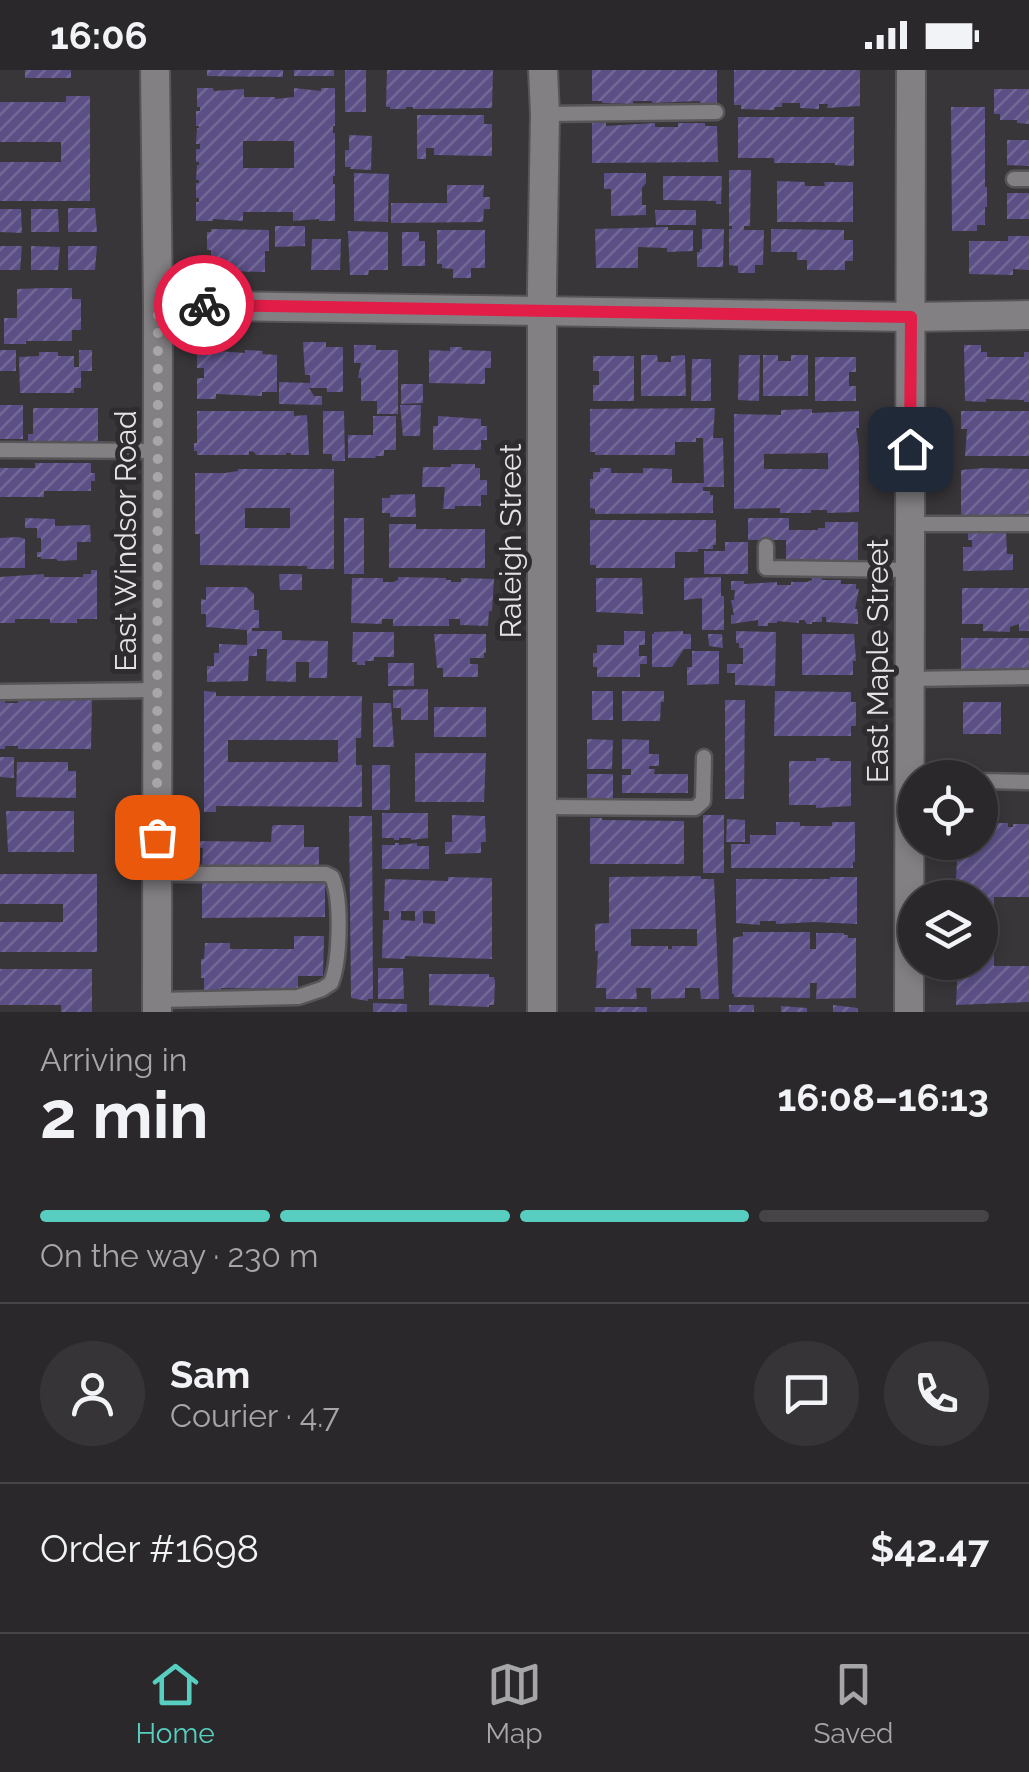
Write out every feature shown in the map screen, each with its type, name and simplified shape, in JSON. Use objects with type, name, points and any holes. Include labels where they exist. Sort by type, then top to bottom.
[{"type":"street","name":"East Windsor Road","points":[[155,70],[157,1006]]},
{"type":"street","name":"Raleigh Street","points":[[542,1012],[543,70]]},
{"type":"street","name":"East Maple Street","points":[[911,70],[912,760]]},
{"type":"street","points":[[158,305],[1029,316]]},
{"type":"street","name":"East Maple Street","points":[[909,1012],[911,860]]},
{"type":"lane","points":[[545,114],[716,112]]},
{"type":"lane","points":[[0,450],[158,451]]},
{"type":"lane","points":[[910,524],[1029,524]]},
{"type":"lane","points":[[766,546],[766,568],[910,570]]},
{"type":"lane","points":[[910,680],[1029,677]]},
{"type":"lane","points":[[0,692],[157,690]]},
{"type":"lane","points":[[542,807],[694,808],[703,801],[704,757]]},
{"type":"lane","points":[[998,781],[1029,782]]},
{"type":"lane","points":[[157,874],[326,874],[332,877],[337,889],[338,954],[331,983],[298,997],[157,1006]]},
{"type":"building","points":[[25,70],[71,70],[71,78],[25,78]]},
{"type":"building","points":[[207,70],[283,70],[283,77],[207,76]]},
{"type":"building","points":[[294,70],[334,70],[334,76],[294,76]]},
{"type":"building","points":[[345,70],[366,70],[366,112],[345,112]]},
{"type":"building","points":[[387,70],[493,70],[492,108],[390,109],[386,107]]},
{"type":"building","points":[[592,70],[717,70],[717,104],[592,101]]},
{"type":"building","points":[[734,70],[860,70],[860,106],[827,108],[828,104],[819,104],[819,109],[782,103],[782,107],[774,110],[741,109],[741,105],[734,105]]},
{"type":"building","points":[[197,88],[244,89],[244,97],[275,99],[294,97],[294,88],[335,88],[335,221],[293,221],[293,212],[243,212],[243,221],[196,221],[196,149],[200,149],[200,144],[196,144],[196,111],[200,111]],"holes":[[[243,141],[294,141],[294,168],[243,168]]]},
{"type":"building","points":[[994,89],[1029,89],[1029,124],[1000,120],[1000,114],[994,114]]},
{"type":"building","points":[[66,96],[90,96],[90,201],[0,201],[0,162],[61,162],[61,142],[0,142],[0,102],[66,102]]},
{"type":"building","points":[[951,107],[985,107],[987,207],[985,225],[977,225],[977,231],[952,231]]},
{"type":"building","points":[[417,115],[484,115],[484,124],[492,124],[492,156],[434,155],[434,148],[426,148],[426,159],[417,159]]},
{"type":"building","points":[[738,117],[854,117],[854,166],[738,158]]},
{"type":"building","points":[[592,123],[717,126],[718,162],[592,163]]},
{"type":"building","points":[[349,135],[372,136],[371,170],[345,167]]},
{"type":"building","points":[[1007,140],[1029,140],[1029,166],[1007,165]]},
{"type":"building","points":[[729,170],[751,170],[750,226],[744,226],[744,230],[764,230],[763,265],[755,265],[755,273],[738,273],[738,266],[729,265]]},
{"type":"building","points":[[354,173],[389,174],[388,222],[354,221]]},
{"type":"building","points":[[604,173],[646,173],[642,205],[646,205],[646,215],[611,216],[611,189],[604,189]]},
{"type":"building","points":[[663,176],[722,176],[721,204],[663,200]]},
{"type":"building","points":[[777,181],[805,182],[805,186],[853,182],[853,222],[777,222]]},
{"type":"building","points":[[447,185],[484,185],[483,197],[490,197],[490,209],[484,209],[483,222],[391,223],[391,203],[447,203]]},
{"type":"building","points":[[1007,193],[1029,193],[1029,219],[1007,219]]},
{"type":"building","points":[[68,208],[95,208],[97,232],[68,232]]},
{"type":"building","points":[[0,209],[21,209],[22,233],[0,232]]},
{"type":"building","points":[[31,209],[58,209],[59,232],[31,232]]},
{"type":"building","points":[[655,210],[696,210],[696,225],[656,225]]},
{"type":"building","points":[[275,226],[305,226],[305,246],[275,247]]},
{"type":"building","points":[[595,229],[693,230],[693,251],[638,247],[638,268],[596,268]]},
{"type":"building","points":[[702,229],[724,229],[723,267],[697,267]]},
{"type":"building","points":[[771,229],[844,230],[844,240],[853,240],[853,261],[845,261],[845,270],[807,270],[807,260],[797,260],[797,252],[771,252]]},
{"type":"building","points":[[269,230],[265,272],[211,271],[207,232]]},
{"type":"building","points":[[437,230],[485,230],[485,268],[471,268],[471,278],[453,278],[453,269],[437,264]]},
{"type":"building","points":[[348,231],[388,232],[388,270],[350,275]]},
{"type":"building","points":[[402,232],[419,232],[419,241],[425,241],[425,266],[402,266]]},
{"type":"building","points":[[1008,236],[1029,236],[1029,270],[1013,269],[1013,275],[969,274],[969,241],[1008,241]]},
{"type":"building","points":[[312,239],[341,239],[340,270],[311,270]]},
{"type":"building","points":[[0,246],[22,246],[20,270],[0,270]]},
{"type":"building","points":[[31,246],[60,247],[58,270],[31,270]]},
{"type":"building","points":[[68,246],[97,246],[95,270],[68,270]]},
{"type":"building","points":[[72,288],[72,299],[81,299],[81,330],[72,330],[72,341],[4,344],[4,318],[17,318],[17,289]]},
{"type":"building","points":[[303,342],[343,347],[343,392],[309,388],[314,396],[322,396],[322,405],[279,404],[279,382],[310,383],[310,375],[305,375]]},
{"type":"building","points":[[354,345],[398,350],[398,414],[377,414],[377,401],[361,401],[361,363],[354,363]]},
{"type":"building","points":[[964,345],[981,345],[981,352],[987,352],[987,357],[1024,357],[1024,352],[1029,352],[1029,402],[965,401]]},
{"type":"building","points":[[197,346],[216,346],[216,353],[245,350],[277,355],[277,392],[262,392],[262,396],[216,394],[216,399],[197,399],[197,378],[204,378],[204,368],[197,368]]},
{"type":"building","points":[[450,347],[491,351],[491,368],[485,368],[485,384],[429,383],[429,350],[450,351]]},
{"type":"building","points":[[0,350],[16,350],[16,371],[0,371]]},
{"type":"building","points":[[79,350],[92,350],[92,371],[81,371],[81,388],[74,388],[74,393],[20,393],[19,357],[58,352],[58,356],[74,356],[74,367],[79,367]]},
{"type":"building","points":[[641,355],[657,355],[658,362],[671,362],[671,356],[685,355],[686,396],[641,396]]},
{"type":"building","points":[[739,355],[760,355],[759,401],[738,400]]},
{"type":"building","points":[[763,355],[778,355],[778,361],[791,361],[791,355],[808,355],[808,396],[763,396]]},
{"type":"building","points":[[593,356],[634,356],[634,401],[593,401],[593,385],[599,385],[599,371],[593,371]]},
{"type":"building","points":[[815,357],[856,357],[856,372],[849,372],[849,386],[856,386],[856,401],[815,401]]},
{"type":"building","points":[[692,359],[711,359],[711,401],[691,401]]},
{"type":"building","points":[[401,384],[423,384],[423,403],[401,404]]},
{"type":"building","points":[[0,405],[23,405],[23,439],[0,439]]},
{"type":"building","points":[[400,405],[421,405],[420,436],[403,436]]},
{"type":"building","points":[[33,408],[98,408],[98,444],[28,444],[28,434],[33,434]]},
{"type":"building","points":[[715,408],[713,438],[723,438],[724,487],[703,487],[703,491],[713,495],[713,513],[595,514],[595,509],[590,508],[590,479],[600,468],[611,468],[611,473],[672,469],[672,483],[704,483],[703,438],[675,442],[675,455],[595,455],[590,452],[590,409]]},
{"type":"building","points":[[781,410],[859,411],[859,512],[734,509],[734,414],[781,415]],"holes":[[[828,453],[828,469],[764,469],[764,454]]]},
{"type":"building","points":[[197,411],[294,411],[294,416],[307,415],[309,455],[256,455],[249,451],[249,455],[197,455]]},
{"type":"building","points":[[323,411],[344,411],[345,461],[332,461],[332,454],[323,454]]},
{"type":"building","points":[[961,411],[1029,411],[1029,456],[965,456],[967,429],[961,429]]},
{"type":"building","points":[[373,416],[396,416],[396,450],[384,450],[384,456],[376,458],[348,458],[348,435],[373,435]]},
{"type":"building","points":[[438,416],[481,419],[481,426],[487,426],[487,440],[481,440],[481,450],[433,450],[433,426],[438,426]]},
{"type":"building","points":[[35,463],[91,463],[95,481],[91,481],[91,491],[44,491],[44,497],[0,497],[0,468],[35,468]]},
{"type":"building","points":[[475,464],[475,468],[480,468],[480,480],[487,480],[487,495],[481,495],[481,506],[443,509],[445,487],[422,487],[423,467]]},
{"type":"building","points":[[334,469],[334,569],[200,565],[200,534],[195,534],[195,473]],"holes":[[[245,508],[290,508],[290,528],[245,528]]]},
{"type":"building","points":[[1029,469],[1029,514],[961,516],[961,470]]},
{"type":"building","points":[[415,494],[416,517],[390,517],[390,513],[382,513],[382,498]]},
{"type":"building","points":[[25,518],[55,519],[55,526],[90,525],[91,542],[77,542],[77,560],[41,559],[37,552],[41,552],[41,538],[37,538],[37,528],[25,528]]},
{"type":"building","points":[[344,518],[364,518],[364,574],[344,574]]},
{"type":"building","points":[[748,518],[789,518],[789,530],[818,530],[825,528],[825,522],[858,522],[858,563],[786,562],[786,540],[748,540]]},
{"type":"building","points":[[590,520],[716,520],[716,545],[698,552],[675,552],[675,568],[596,568],[590,565]]},
{"type":"building","points":[[389,524],[416,524],[416,529],[485,529],[485,568],[389,568]]},
{"type":"building","points":[[968,530],[1006,530],[1007,554],[1013,554],[1013,570],[963,571],[963,547],[972,547]]},
{"type":"building","points":[[0,538],[25,539],[25,568],[0,568]]},
{"type":"building","points":[[725,542],[748,542],[748,574],[704,574],[704,551],[725,551]]},
{"type":"building","points":[[91,570],[97,570],[97,619],[50,623],[50,619],[15,619],[15,623],[0,623],[0,577],[83,577],[91,574]]},
{"type":"building","points":[[279,574],[302,574],[302,590],[280,590]]},
{"type":"building","points":[[398,577],[446,578],[451,582],[461,582],[461,578],[494,579],[488,626],[460,625],[460,619],[449,619],[449,626],[393,626],[393,619],[382,619],[382,624],[351,623],[352,578],[383,578],[383,582],[393,582]]},
{"type":"building","points":[[721,577],[724,630],[702,630],[702,598],[684,600],[684,578]]},
{"type":"building","points":[[812,577],[856,584],[858,624],[826,622],[826,617],[822,617],[822,622],[812,624],[799,620],[758,626],[758,620],[731,624],[735,590],[731,590],[731,581],[791,585]]},
{"type":"building","points":[[596,578],[642,578],[643,614],[596,612]]},
{"type":"building","points":[[206,587],[246,587],[254,594],[259,628],[252,631],[282,631],[282,640],[328,641],[327,678],[309,678],[309,662],[296,662],[296,682],[266,681],[267,649],[257,649],[257,656],[249,656],[248,681],[207,682],[207,666],[214,666],[219,644],[247,645],[247,630],[206,627],[201,599],[206,600]]},
{"type":"building","points":[[962,588],[1029,588],[1029,631],[1019,631],[1019,624],[1010,627],[1010,632],[983,631],[983,624],[962,624]]},
{"type":"building","points":[[624,631],[645,631],[645,645],[639,645],[639,656],[647,656],[647,664],[640,664],[640,677],[597,677],[593,653],[597,653],[597,645],[624,645]]},
{"type":"building","points":[[736,631],[776,632],[775,686],[735,685],[735,673],[727,673],[727,664],[743,664],[743,648],[736,643]]},
{"type":"building","points":[[353,632],[394,632],[394,657],[374,657],[365,665],[352,662]]},
{"type":"building","points":[[434,634],[486,634],[484,658],[470,658],[470,664],[478,664],[478,677],[443,677],[443,668],[437,668]]},
{"type":"building","points":[[652,634],[691,634],[691,649],[684,649],[672,667],[652,667]]},
{"type":"building","points":[[708,634],[722,634],[723,648],[709,646]]},
{"type":"building","points":[[802,634],[854,634],[853,675],[802,675]]},
{"type":"building","points":[[961,638],[1029,638],[1029,670],[986,670],[986,675],[961,675]]},
{"type":"building","points":[[692,651],[719,651],[719,684],[687,685]]},
{"type":"building","points":[[388,663],[414,663],[414,686],[388,686]]},
{"type":"building","points":[[428,689],[428,720],[401,720],[401,708],[393,708],[393,690]]},
{"type":"building","points":[[204,691],[216,692],[216,696],[362,696],[356,765],[362,765],[362,807],[216,806],[216,812],[204,812]],"holes":[[[228,740],[338,740],[338,762],[228,762]]]},
{"type":"building","points":[[592,691],[613,691],[613,720],[592,720]]},
{"type":"building","points":[[622,691],[664,691],[660,721],[622,721]]},
{"type":"building","points":[[775,691],[851,692],[851,702],[856,702],[856,726],[851,726],[851,736],[774,736]]},
{"type":"building","points":[[18,699],[92,699],[91,749],[0,749],[0,700],[18,703]]},
{"type":"building","points":[[725,700],[745,700],[744,799],[725,799]]},
{"type":"building","points":[[963,702],[1001,702],[1001,734],[963,734]]},
{"type":"building","points":[[373,703],[391,703],[394,747],[373,747]]},
{"type":"building","points":[[434,707],[486,707],[486,737],[434,737]]},
{"type":"building","points":[[587,739],[613,740],[612,769],[587,769]]},
{"type":"building","points":[[622,739],[649,740],[649,754],[659,754],[659,766],[649,769],[655,769],[654,774],[688,774],[688,793],[622,793],[622,775],[631,775],[631,769],[622,769]]},
{"type":"building","points":[[415,753],[486,753],[484,802],[415,802]]},
{"type":"building","points":[[0,757],[14,757],[14,778],[0,777]]},
{"type":"building","points":[[789,761],[851,761],[851,806],[789,805]]},
{"type":"building","points":[[17,762],[68,762],[68,771],[76,771],[76,798],[16,797]]},
{"type":"building","points":[[372,765],[390,765],[390,810],[372,810]]},
{"type":"building","points":[[587,774],[613,774],[613,805],[587,805]]},
{"type":"building","points":[[6,811],[74,811],[74,852],[8,852]]},
{"type":"building","points":[[382,813],[428,813],[428,838],[382,838]]},
{"type":"building","points":[[452,815],[485,816],[486,842],[481,842],[481,853],[445,854],[445,842],[452,842]]},
{"type":"building","points":[[703,815],[724,815],[724,873],[703,873]]},
{"type":"building","points":[[349,816],[372,816],[373,999],[368,1001],[351,998]]},
{"type":"building","points":[[590,818],[684,821],[684,864],[590,864]]},
{"type":"building","points":[[727,819],[745,820],[745,842],[726,842]]},
{"type":"building","points":[[776,822],[832,826],[832,822],[855,822],[853,868],[731,868],[731,844],[750,844],[750,835],[776,835]]},
{"type":"building","points":[[998,823],[1008,823],[1008,827],[1029,824],[1029,897],[998,897],[998,880],[956,880],[957,860],[998,860]]},
{"type":"building","points":[[275,825],[304,825],[304,847],[319,847],[319,869],[202,868],[203,848],[198,848],[198,841],[271,842]]},
{"type":"building","points":[[382,845],[429,846],[429,869],[382,869]]},
{"type":"building","points":[[0,874],[97,874],[97,952],[0,952],[0,922],[63,922],[63,904],[0,904]]},
{"type":"building","points":[[448,877],[492,878],[492,959],[382,958],[383,920],[389,920],[389,911],[384,911],[385,879],[448,881]],"holes":[[[401,911],[415,911],[415,921],[401,920]],[[423,911],[435,911],[435,924],[423,923]]]},
{"type":"building","points":[[609,877],[714,879],[719,999],[701,999],[700,988],[685,988],[685,998],[651,999],[651,988],[636,988],[637,999],[606,999],[606,988],[596,988],[595,924],[609,923]],"holes":[[[631,929],[697,929],[697,946],[631,946]]]},
{"type":"building","points":[[857,877],[857,924],[736,923],[736,879]]},
{"type":"building","points":[[202,880],[325,880],[325,917],[202,918]]},
{"type":"building","points":[[743,932],[810,932],[810,949],[816,949],[816,933],[844,933],[848,938],[856,938],[856,998],[816,999],[817,983],[810,983],[810,998],[734,997],[733,938],[743,936]]},
{"type":"building","points":[[294,936],[324,936],[323,976],[298,976],[298,989],[221,988],[221,993],[204,992],[201,959],[205,943],[230,943],[230,949],[294,949]]},
{"type":"building","points":[[998,966],[1029,966],[1029,1002],[956,1005],[957,980],[998,980]]},
{"type":"building","points":[[378,968],[403,968],[404,999],[378,999]]},
{"type":"building","points":[[0,969],[92,969],[92,1012],[61,1012],[61,1005],[0,1005]]},
{"type":"building","points":[[429,974],[489,974],[495,982],[494,1005],[429,1005]]},
{"type":"building","points":[[373,1003],[407,1004],[407,1012],[373,1012]]},
{"type":"building","points":[[729,1005],[754,1005],[754,1012],[729,1012]]},
{"type":"building","points":[[833,1005],[858,1008],[858,1012],[833,1012]]},
{"type":"building","points":[[781,1006],[807,1008],[807,1012],[781,1012]]},
{"type":"building","points":[[595,1007],[647,1007],[647,1012],[595,1012]]},
{"type":"way so far","points":[[157,837],[158,305],[204,305]]},
{"type":"route","points":[[204,305],[911,317],[910,449]]}]
